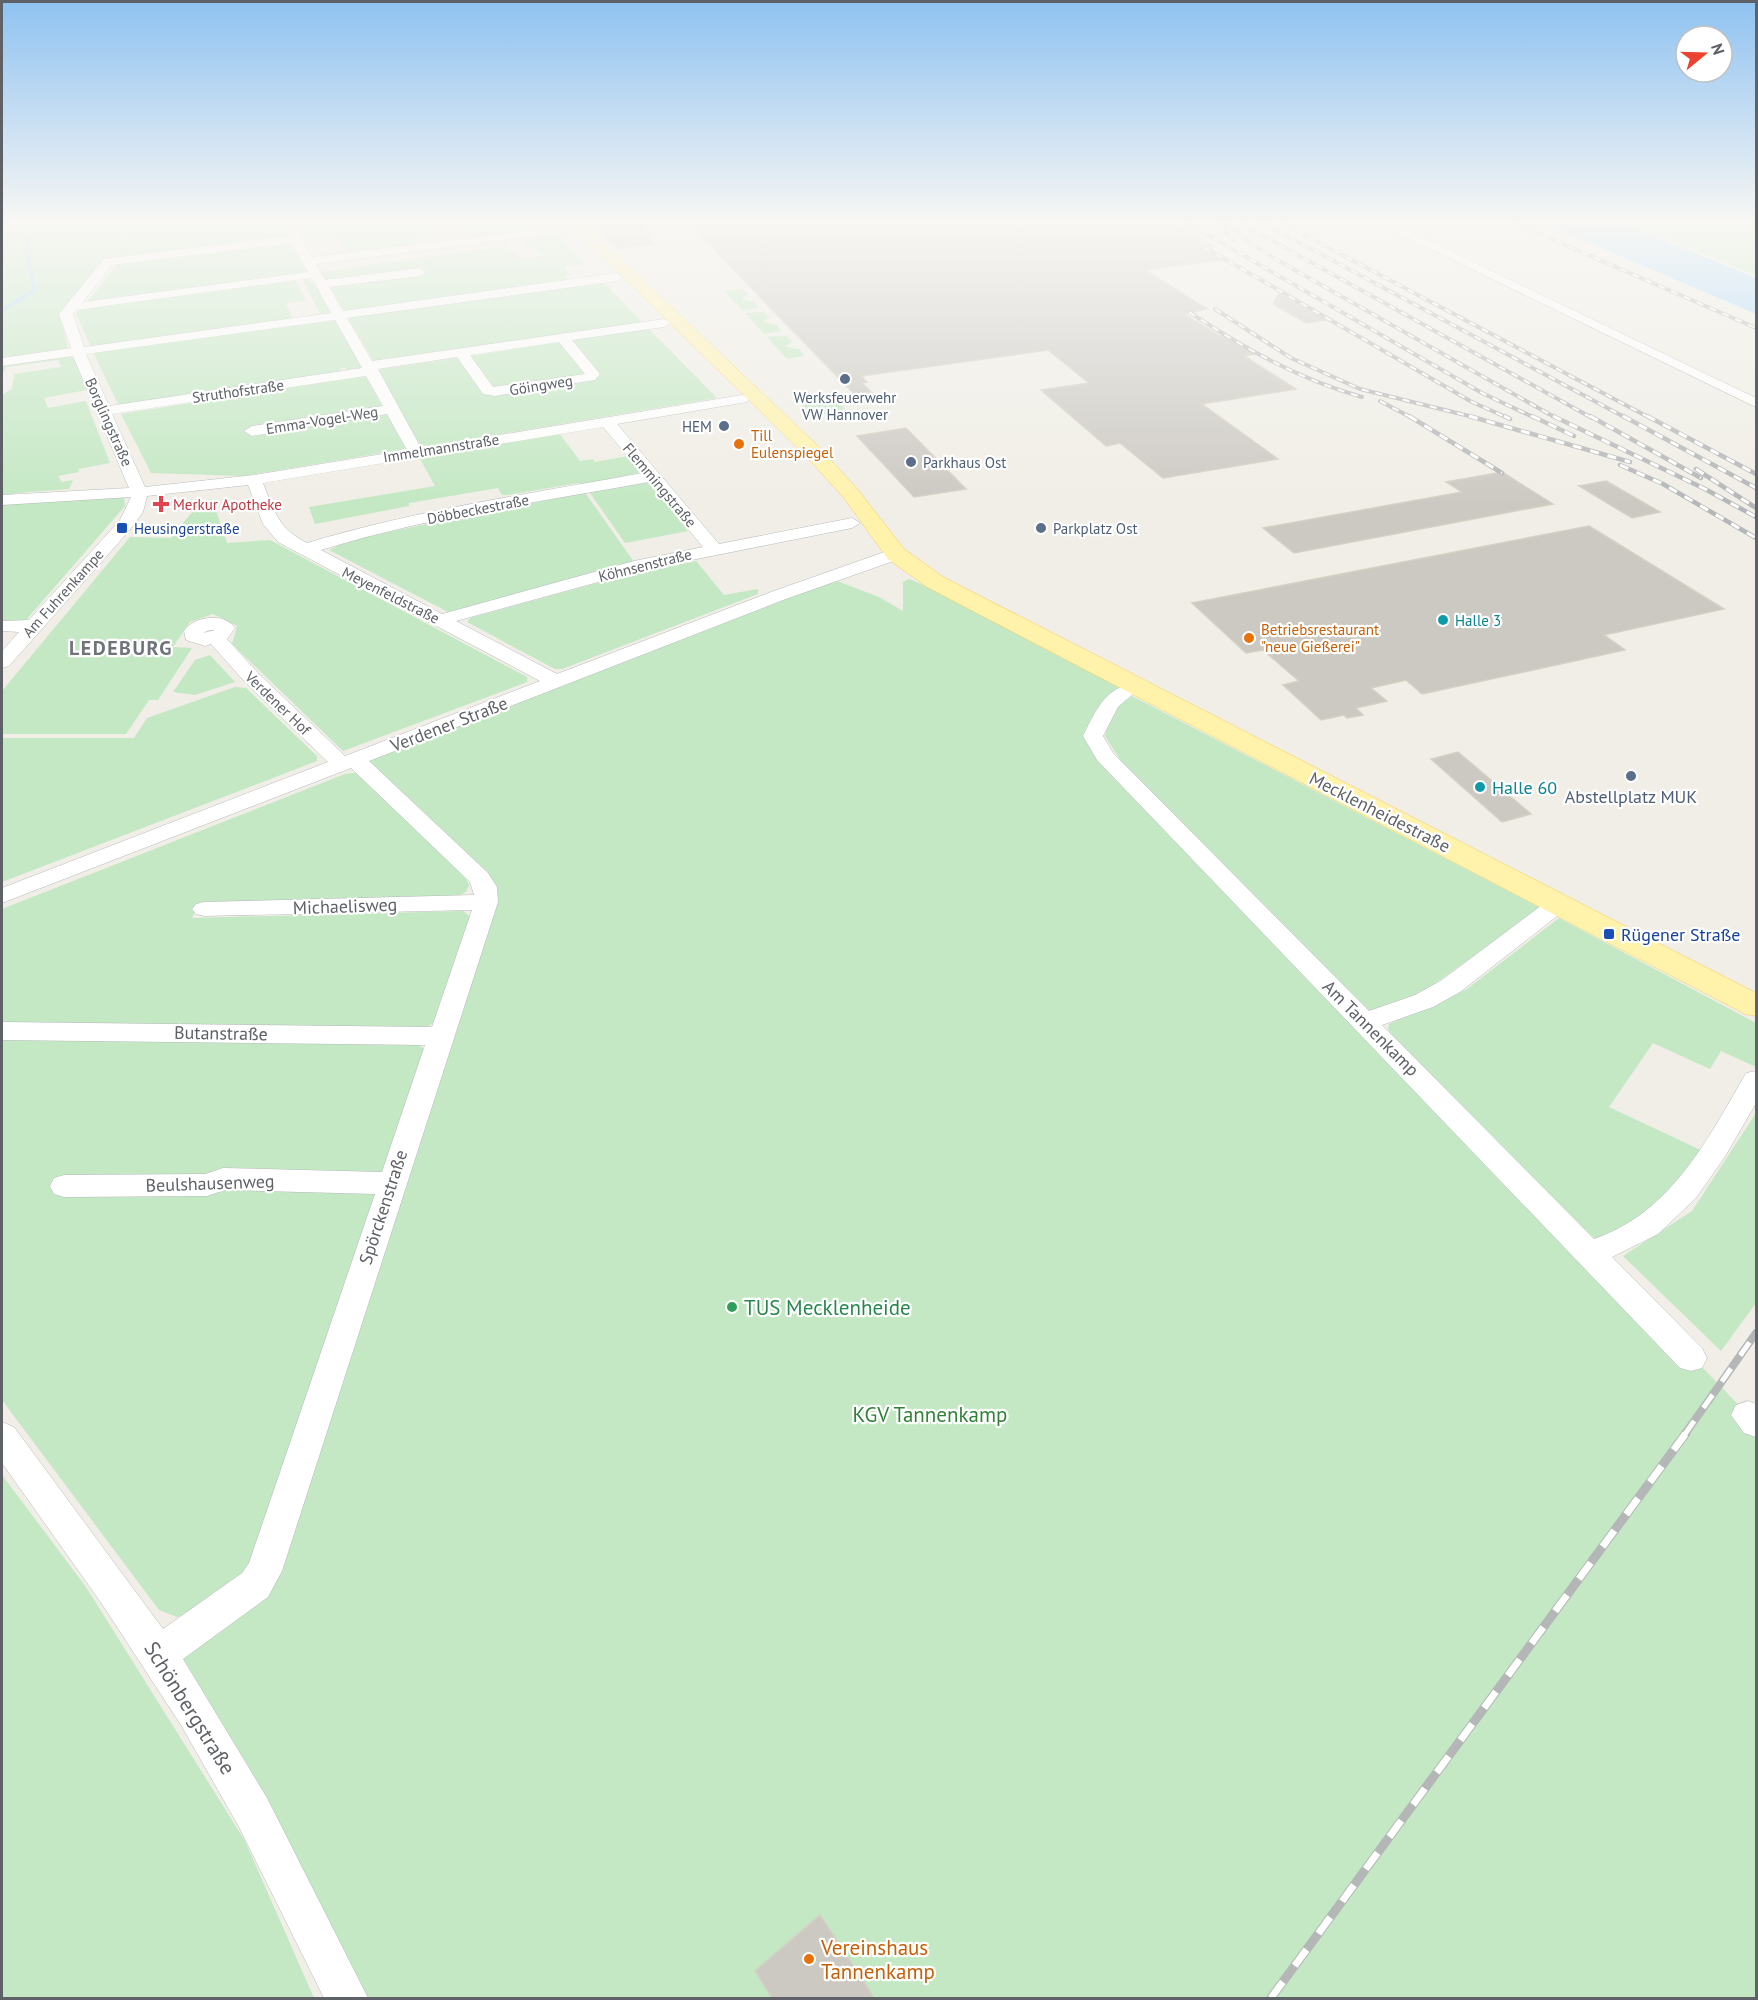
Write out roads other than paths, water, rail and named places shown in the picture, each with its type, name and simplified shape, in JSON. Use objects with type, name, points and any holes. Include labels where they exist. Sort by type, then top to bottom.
[{"type":"main road","name":"Mecklenheidestraße","points":[[658,317],[746,396],[811,450],[846,488],[888,556]]},
{"type":"main road","name":"Mecklenheidestraße","points":[[664,317],[746,396],[852,523],[909,579],[1003,618],[1756,1006]]},
{"type":"main road","points":[[786,445],[811,450]]},
{"type":"street","name":"Borglingstraße","points":[[67,317],[77,351],[139,492]]},
{"type":"street","points":[[2,362],[323,317]]},
{"type":"street","points":[[341,317],[416,452]]},
{"type":"street","points":[[1578,317],[1756,403]]},
{"type":"street","name":"Struthofstraße","points":[[104,411],[461,353],[664,323]]},
{"type":"street","name":"Göingweg","points":[[461,353],[488,391],[495,392],[592,375],[562,338]]},
{"type":"street","name":"Immelmannstraße","points":[[139,492],[254,480],[746,396]]},
{"type":"street","name":"Emma-Vogel-Weg","points":[[252,431],[392,409]]},
{"type":"street","name":"Flemmingstraße","points":[[606,421],[714,549]]},
{"type":"street","name":"Döbbeckestraße","points":[[304,550],[355,534],[458,512],[653,476]]},
{"type":"street","name":"Meyenfeldstraße","points":[[254,480],[275,532],[304,550],[557,682]]},
{"type":"street","points":[[2,500],[139,492]]},
{"type":"street","name":"Am Fuhrenkampe","points":[[2,662],[135,512],[139,492]]},
{"type":"street","name":"Köhnsenstraße","points":[[441,620],[640,565],[852,523]]},
{"type":"street","name":"Verdener Straße","points":[[2,896],[888,556]]},
{"type":"street","points":[[2,626],[32,626]]},
{"type":"street","name":"Verdener Hof","points":[[216,638],[252,678],[349,762]]},
{"type":"street","name":"Am Tannenkamp","points":[[1125,692],[1110,704],[1093,736],[1104,756],[1591,1252],[1691,1358]]},
{"type":"street","points":[[349,762],[480,878],[485,887],[486,902]]},
{"type":"street","name":"Michaelisweg","points":[[204,909],[486,902]]},
{"type":"street","name":"Spörckenstraße","points":[[158,1655],[255,1585],[264,1571],[486,902]]},
{"type":"street","points":[[1365,1022],[1424,1001],[1451,986],[1558,904]]},
{"type":"street","name":"Butanstraße","points":[[2,1031],[440,1036]]},
{"type":"street","points":[[1591,1252],[1626,1239],[1646,1227],[1687,1191],[1756,1080]]},
{"type":"street","name":"Beulshausenweg","points":[[64,1186],[207,1185],[223,1179],[391,1183]]},
{"type":"street","name":"Schönbergstraße","points":[[2,1437],[82,1544],[158,1655],[219,1751],[279,1859],[346,1998]]},
{"type":"railway","points":[[1197,317],[1230,338],[1294,372],[1362,397]]},
{"type":"railway","points":[[1228,317],[1291,358],[1360,389],[1469,416]]},
{"type":"railway","points":[[1326,317],[1472,402],[1508,418]]},
{"type":"railway","points":[[1351,317],[1482,393],[1535,418]]},
{"type":"railway","points":[[1378,317],[1556,418]]},
{"type":"railway","points":[[1410,317],[1592,418]]},
{"type":"railway","points":[[1439,317],[1626,418]]},
{"type":"railway","points":[[1460,317],[1650,418]]},
{"type":"railway","points":[[1731,317],[1756,328]]},
{"type":"railway","points":[[1380,401],[1412,418]]},
{"type":"railway","points":[[1409,416],[1502,473]]},
{"type":"railway","points":[[1469,416],[1477,418]]},
{"type":"railway","points":[[1469,416],[1630,462]]},
{"type":"railway","points":[[1504,416],[1508,418]]},
{"type":"railway","points":[[1532,416],[1574,436]]},
{"type":"railway","points":[[1553,416],[1705,489],[1756,517]]},
{"type":"railway","points":[[1590,416],[1701,478]]},
{"type":"railway","points":[[1623,416],[1756,488]]},
{"type":"railway","points":[[1647,416],[1756,474]]},
{"type":"railway","points":[[1620,465],[1663,484],[1756,538]]},
{"type":"railway","points":[[1696,469],[1756,508]]},
{"type":"railway","points":[[1685,1434],[1756,1333]]},
{"type":"railway","points":[[1271,1998],[1686,1433]]},
{"type":"place","name":"Werksfeuerwehr VW Hannover","points":[[845,379]]},
{"type":"place","name":"HEM","points":[[724,426]]},
{"type":"place","name":"Till Eulenspiegel","points":[[739,444]]},
{"type":"place","name":"Parkhaus Ost","points":[[911,462]]},
{"type":"place","name":"Merkur Apotheke","points":[[161,504]]},
{"type":"place","name":"Heusingerstraße","points":[[122,528]]},
{"type":"place","name":"Parkplatz Ost","points":[[1041,528]]},
{"type":"place","name":"Halle 3","points":[[1443,620]]},
{"type":"place","name":"Betriebsrestaurant \"neue Gießerei\"","points":[[1249,638]]},
{"type":"place","name":"Abstellplatz MUK","points":[[1631,776]]},
{"type":"place","name":"Halle 60","points":[[1480,787]]},
{"type":"place","name":"Rügener Straße","points":[[1609,934]]},
{"type":"place","name":"TUS Mecklenheide","points":[[732,1307]]},
{"type":"place","name":"Vereinshaus Tannenkamp","points":[[809,1959]]},
{"type":"district","name":"LEDEBURG","points":[[121,648]]},
{"type":"park label","name":"KGV Tannenkamp","points":[[930,1414]]}]
